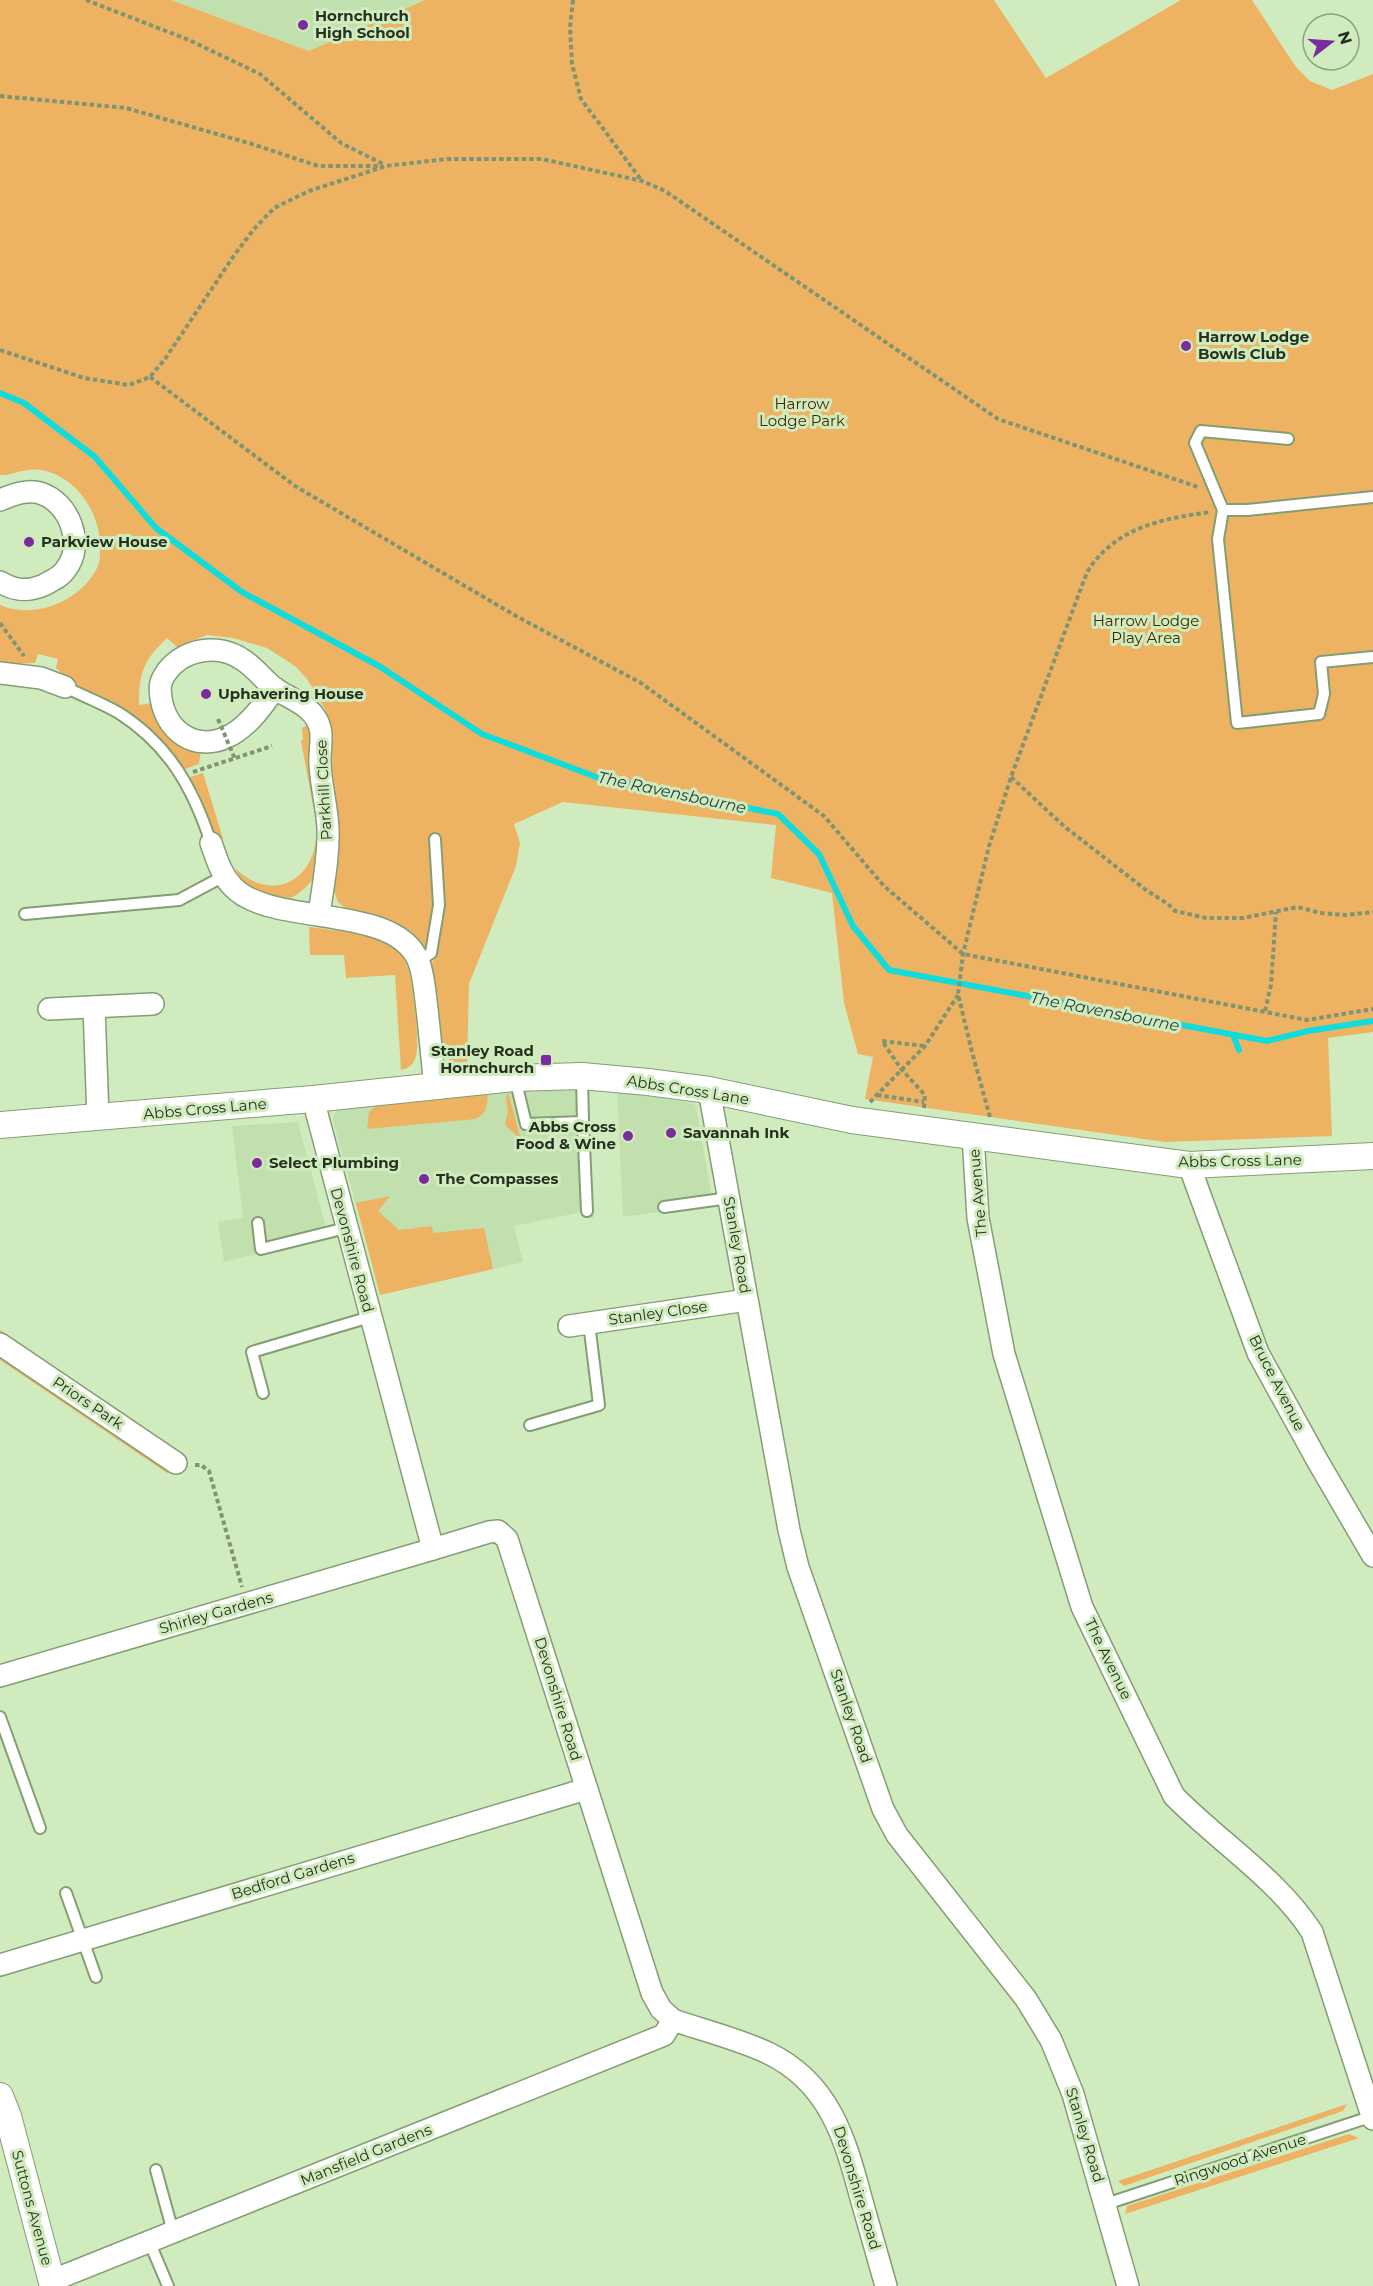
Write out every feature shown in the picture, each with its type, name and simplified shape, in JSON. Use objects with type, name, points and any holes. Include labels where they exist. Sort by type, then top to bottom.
[{"type":"street","points":[[0,499],[27,492],[41,493],[56,502],[66,513],[73,528],[75,543],[74,555],[66,570],[55,579],[28,591],[13,589],[0,582]]},
{"type":"street","name":"Parkhill Close","points":[[275,688],[261,709],[243,725],[228,737],[209,742],[188,738],[168,723],[159,686],[164,675],[187,654],[200,650],[226,651],[242,658],[275,688],[306,706],[321,728],[320,764],[328,827],[327,856],[319,914]]},
{"type":"street","points":[[0,674],[41,678],[64,687]]},
{"type":"street","points":[[211,843],[224,876],[233,888],[247,899],[319,914],[388,932],[412,949],[419,961],[425,994],[435,1086]]},
{"type":"street","points":[[49,1009],[153,1004]]},
{"type":"street","points":[[93,1006],[98,1118]]},
{"type":"street","name":"Abbs Cross Lane","points":[[0,1125],[313,1099],[514,1078],[582,1076],[709,1090],[852,1120],[1189,1165],[1373,1156]]},
{"type":"street","name":"Stanley Road","points":[[709,1090],[789,1530],[798,1567],[883,1809],[897,1835],[1026,1999],[1051,2040],[1073,2094],[1128,2286]]},
{"type":"street","name":"Devonshire Road","points":[[313,1099],[433,1549],[489,1532],[498,1531],[507,1539],[652,1993],[661,2009],[673,2020],[768,2053],[796,2070],[817,2091],[834,2116],[846,2144],[886,2286]]},
{"type":"street","name":"The Avenue","points":[[985,1137],[978,1218],[1004,1354],[1082,1607],[1174,1796],[1284,1895],[1312,1932],[1373,2117]]},
{"type":"street","name":"Bruce Avenue","points":[[1189,1165],[1258,1353],[1373,1556]]},
{"type":"street","name":"Stanley Close","points":[[579,1324],[747,1300]]},
{"type":"street","name":"Priors Park","points":[[0,1344],[176,1463]]},
{"type":"street","name":"Shirley Gardens","points":[[0,1676],[433,1549]]},
{"type":"street","name":"Bedford Gardens","points":[[0,1965],[586,1789]]},
{"type":"street","name":"Mansfield Gardens","points":[[52,2283],[149,2241],[664,2035],[673,2020]]},
{"type":"street","name":"Suttons Avenue","points":[[2,2110],[52,2283]]},
{"type":"lane","points":[[1288,438],[1201,431],[1195,443],[1223,510],[1218,539],[1237,723],[1319,714],[1324,694],[1321,662],[1373,657]]},
{"type":"lane","points":[[1223,510],[1247,510],[1373,497]]},
{"type":"lane","points":[[64,687],[117,712],[139,727],[182,774],[201,813],[211,843]]},
{"type":"lane","points":[[419,961],[431,953],[438,924],[440,905],[435,839]]},
{"type":"lane","points":[[25,914],[179,900],[224,876]]},
{"type":"lane","points":[[582,1076],[587,1211]]},
{"type":"lane","points":[[514,1078],[526,1124],[583,1122]]},
{"type":"lane","points":[[664,1207],[729,1198]]},
{"type":"lane","points":[[258,1223],[261,1249],[346,1228]]},
{"type":"lane","points":[[263,1393],[252,1352],[370,1317]]},
{"type":"lane","points":[[530,1425],[599,1406],[579,1324]]},
{"type":"lane","points":[[0,1717],[40,1828]]},
{"type":"lane","points":[[66,1893],[96,1977]]},
{"type":"lane","name":"Ringwood Avenue","points":[[1106,2204],[1373,2117]]},
{"type":"lane","points":[[156,2170],[173,2232]]},
{"type":"lane","points":[[149,2241],[168,2286]]},
{"type":"path","points":[[86,0],[189,40],[260,74],[341,143],[386,166]]},
{"type":"path","points":[[573,0],[570,27],[571,54],[581,99],[642,181]]},
{"type":"path","points":[[0,96],[126,108],[252,144],[318,166],[386,166],[447,159],[542,159],[642,181],[665,191],[998,419],[1200,488],[1223,510]]},
{"type":"path","points":[[0,350],[84,378],[129,385],[150,377],[165,359],[235,254],[274,207],[309,191],[386,166]]},
{"type":"path","points":[[150,377],[295,486],[516,616],[641,683],[824,816],[884,886],[963,954],[1307,1020],[1373,1009]]},
{"type":"path","points":[[852,1120],[926,1046],[958,994],[963,954],[989,846],[1011,777],[1091,566],[1113,543],[1139,528],[1160,520],[1223,510]]},
{"type":"path","points":[[0,623],[41,678]]},
{"type":"path","points":[[218,719],[235,759]]},
{"type":"path","points":[[182,774],[272,746]]},
{"type":"path","points":[[1011,777],[1065,827],[1175,911],[1206,918],[1244,918],[1298,906],[1320,913],[1346,915],[1373,912]]},
{"type":"path","points":[[1265,1011],[1271,985],[1276,912]]},
{"type":"path","points":[[958,994],[972,1052],[985,1137]]},
{"type":"path","points":[[921,1129],[925,1095],[902,1070],[882,1041],[926,1046]]},
{"type":"path","points":[[877,1095],[924,1102]]},
{"type":"path","points":[[176,1463],[201,1465],[208,1471],[247,1604]]},
{"type":"shaded area","name":"Hornchurch High School","points":[[171,0],[425,0],[309,51]]},
{"type":"shaded area","points":[[587,1085],[594,1218],[584,1218],[582,1212],[514,1226],[523,1262],[380,1295],[334,1124],[333,1117],[336,1111]]},
{"type":"shaded area","points":[[617,1089],[694,1104],[713,1204],[623,1217]]},
{"type":"shaded area","points":[[298,1122],[328,1236],[224,1262],[218,1222],[243,1218],[232,1126]]},
{"type":"green space","name":"Harrow Lodge Park","points":[[0,0],[171,0],[309,51],[425,0],[994,0],[1046,78],[1181,0],[1252,0],[1296,67],[1310,81],[1332,90],[1373,74],[1373,1032],[1328,1038],[1332,1136],[1165,1142],[865,1099],[873,1057],[858,1054],[844,1003],[832,893],[771,878],[776,825],[563,802],[514,824],[520,843],[516,866],[469,984],[467,1066],[454,1062],[439,1047],[430,965],[434,960],[428,948],[423,950],[346,909],[338,902],[332,886],[336,832],[326,711],[307,679],[295,666],[267,648],[233,638],[207,635],[177,647],[167,638],[152,654],[144,668],[140,684],[139,705],[152,703],[160,723],[169,734],[201,749],[199,764],[185,769],[169,751],[69,686],[70,681],[56,668],[58,659],[38,654],[35,663],[0,664],[0,605],[28,610],[56,604],[69,598],[91,578],[99,564],[100,548],[96,522],[91,510],[84,498],[65,480],[54,474],[35,469],[0,475]]},
{"type":"green space","points":[[310,724],[318,806],[313,806],[301,741],[303,739],[302,728]]},
{"type":"green space","points":[[203,773],[223,839],[215,841],[207,813],[190,777]]},
{"type":"green space","points":[[316,839],[318,858],[315,874],[306,887],[291,898],[258,891],[244,882],[235,868],[261,884],[286,883],[306,868]]},
{"type":"green space","points":[[309,927],[374,938],[391,944],[399,953],[409,971],[416,1016],[417,1052],[410,1066],[401,1070],[395,975],[346,978],[344,955],[310,955]]},
{"type":"green space","points":[[508,1092],[522,1144],[505,1125]]},
{"type":"green space","points":[[488,1094],[486,1109],[476,1119],[367,1129],[369,1112],[377,1105]]},
{"type":"green space","points":[[390,1196],[378,1211],[399,1230],[432,1226],[433,1233],[484,1228],[493,1269],[380,1295],[356,1203]]},
{"type":"green space","points":[[0,1330],[141,1425],[139,1427],[0,1334]]},
{"type":"green space","points":[[0,1354],[172,1472],[167,1473],[0,1360]]},
{"type":"green space","points":[[1347,2104],[1343,2111],[1124,2186],[1118,2181]]},
{"type":"green space","points":[[1349,2134],[1359,2138],[1125,2214],[1127,2206]]},
{"type":"waterway","name":"The Ravensbourne","points":[[0,393],[24,403],[95,457],[156,528],[242,592],[379,666],[482,734],[599,778],[778,814],[819,854],[853,926],[889,970],[1267,1041],[1308,1031],[1373,1021]]},
{"type":"waterway","points":[[1233,1035],[1239,1050]]},
{"type":"place","name":"Hornchurch High School","points":[[303,25]]},
{"type":"place","name":"Harrow Lodge Bowls Club","points":[[1186,346]]},
{"type":"place","name":"Parkview House","points":[[29,542]]},
{"type":"place","name":"Uphavering House","points":[[206,694]]},
{"type":"place","name":"Stanley Road Hornchurch","points":[[546,1060]]},
{"type":"place","name":"Savannah Ink","points":[[671,1133]]},
{"type":"place","name":"Abbs Cross Food & Wine","points":[[628,1136]]},
{"type":"place","name":"Select Plumbing","points":[[257,1163]]},
{"type":"place","name":"The Compasses","points":[[424,1179]]},
{"type":"park label","name":"Harrow Lodge Play Area","points":[[1146,630]]}]
